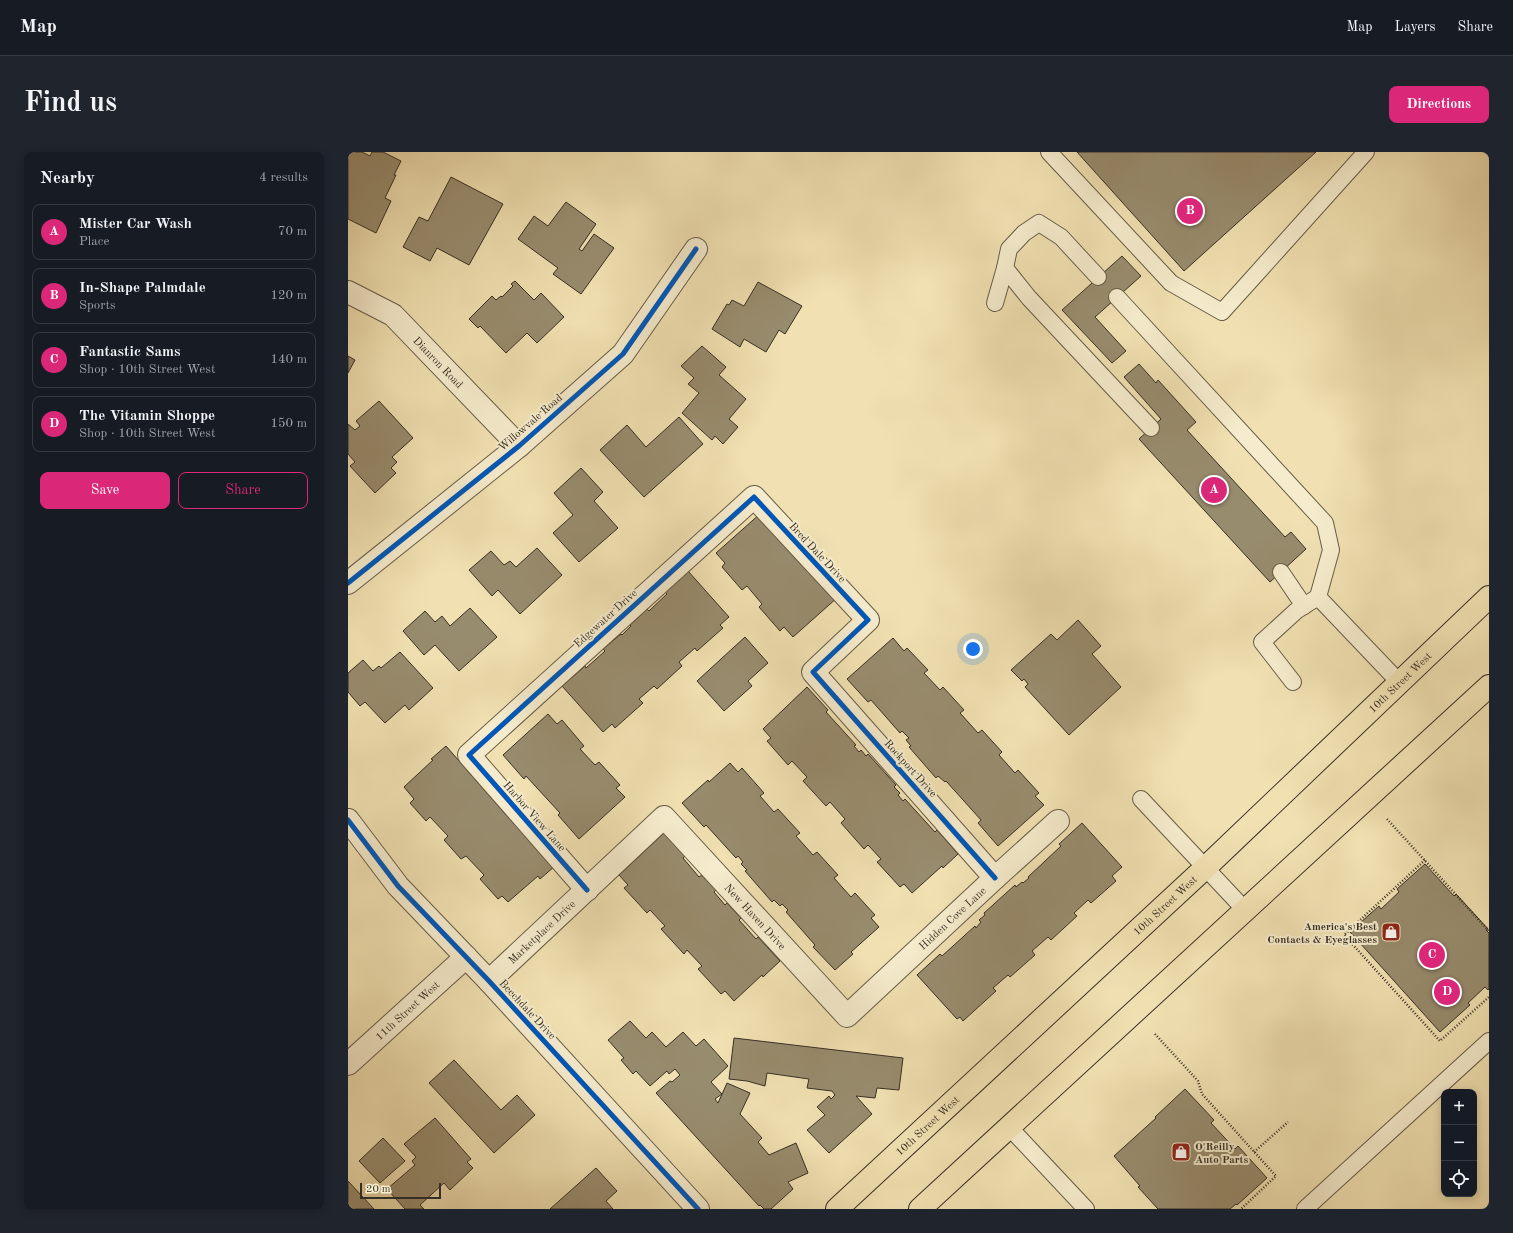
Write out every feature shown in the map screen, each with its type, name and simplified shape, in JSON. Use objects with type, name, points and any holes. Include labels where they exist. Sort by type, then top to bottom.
[{"type":"main road","name":"10th Street West","points":[[837,1209],[1205,868],[1489,597]]},
{"type":"main road","points":[[920,1209],[1010,1128],[1489,686]]},
{"type":"street","name":"Willowvale Road","points":[[348,583],[519,446],[623,354],[696,249]]},
{"type":"street","name":"Dianron Road","points":[[348,292],[393,315],[519,446]]},
{"type":"street","name":"Bred Dale Drive","points":[[754,497],[868,620],[813,672]]},
{"type":"street","name":"Edgewater Drive","points":[[469,755],[754,497]]},
{"type":"street","name":"Rockport Drive","points":[[813,672],[995,878]]},
{"type":"street","name":"Harbor View Lane","points":[[469,755],[587,890]]},
{"type":"street","name":"Marketplace Drive","points":[[489,981],[664,817]]},
{"type":"street","name":"New Haven Drive","points":[[664,817],[847,1016]]},
{"type":"street","name":"Beechdale Drive","points":[[348,820],[398,886],[489,981],[698,1209]]},
{"type":"street","name":"Hidden Cove Lane","points":[[847,1016],[1058,821]]},
{"type":"street","name":"11th Street West","points":[[348,1064],[466,957]]},
{"type":"lane","points":[[1049,152],[1171,283],[1222,312],[1366,152]]},
{"type":"lane","points":[[995,303],[1009,249],[1024,233],[1039,224],[1061,237],[1098,277]]},
{"type":"lane","points":[[1005,268],[1029,298],[1151,428]]},
{"type":"lane","points":[[1117,297],[1325,522],[1331,550],[1318,597],[1296,611],[1262,642],[1293,682]]},
{"type":"lane","points":[[1281,572],[1304,606]]},
{"type":"lane","points":[[1318,597],[1399,682]]},
{"type":"lane","points":[[1141,799],[1246,910]]},
{"type":"lane","points":[[1305,1209],[1489,1041]]},
{"type":"lane","points":[[1010,1128],[1086,1209]]},
{"type":"path","points":[[1387,819],[1489,931]]},
{"type":"path","points":[[1425,860],[1344,935],[1440,1041],[1489,997]]},
{"type":"path","points":[[1155,1034],[1198,1082],[1202,1094],[1276,1176],[1241,1209]]},
{"type":"path","points":[[1254,1152],[1288,1122]]},
{"type":"building","points":[[348,152],[362,152],[370,156],[372,152],[383,152],[401,161],[385,198],[391,201],[376,233],[348,219]]},
{"type":"building","points":[[1077,152],[1316,152],[1184,271]]},
{"type":"building","points":[[451,177],[503,204],[469,265],[437,248],[430,261],[403,247],[419,217],[428,221]]},
{"type":"building","points":[[566,202],[596,224],[579,249],[582,251],[594,234],[614,248],[581,294],[553,274],[558,268],[518,239],[534,216],[548,226]]},
{"type":"building","points":[[1122,256],[1141,276],[1095,317],[1126,351],[1112,363],[1062,310]]},
{"type":"building","points":[[515,281],[534,300],[541,293],[564,317],[537,343],[527,333],[506,353],[480,326],[478,328],[469,319],[492,296],[496,300],[501,296],[502,297],[513,286],[511,284]]},
{"type":"building","points":[[758,282],[802,306],[785,334],[779,330],[766,352],[744,339],[740,347],[712,329],[727,304],[729,305],[732,300],[744,306]]},
{"type":"building","points":[[702,346],[726,367],[719,375],[746,399],[729,419],[738,427],[723,444],[715,436],[712,440],[682,413],[699,393],[688,384],[694,378],[681,366]]},
{"type":"building","points":[[348,356],[355,360],[348,373]]},
{"type":"building","points":[[1139,364],[1156,383],[1158,380],[1196,422],[1187,430],[1285,537],[1291,532],[1306,549],[1270,582],[1139,439],[1161,419],[1124,377]]},
{"type":"building","points":[[379,401],[413,438],[392,457],[397,462],[391,468],[396,473],[375,493],[350,466],[355,462],[348,454],[348,424],[355,430],[360,426],[356,421]]},
{"type":"building","points":[[679,417],[703,444],[644,497],[600,450],[627,425],[646,447]]},
{"type":"building","points":[[581,468],[603,492],[594,501],[618,528],[579,562],[553,533],[573,515],[554,493]]},
{"type":"building","points":[[761,513],[838,597],[793,637],[784,627],[780,631],[759,607],[762,604],[747,586],[742,590],[722,567],[725,563],[716,553]]},
{"type":"building","points":[[537,548],[562,575],[520,614],[498,590],[492,596],[469,570],[491,551],[504,565],[510,561],[516,567]]},
{"type":"building","points":[[688,571],[729,617],[720,625],[723,628],[697,651],[695,648],[679,662],[682,666],[657,689],[654,686],[639,699],[643,703],[615,728],[612,724],[603,732],[562,686],[605,651],[603,649],[621,634],[622,635],[647,609],[649,611],[667,594],[665,592]]},
{"type":"building","points":[[470,608],[497,637],[459,671],[435,645],[424,655],[403,631],[425,611],[435,622],[442,616],[450,626]]},
{"type":"building","points":[[1078,620],[1101,646],[1092,654],[1121,687],[1069,735],[1025,687],[1028,684],[1024,679],[1022,681],[1011,670],[1051,634],[1057,640]]},
{"type":"building","points":[[745,637],[768,663],[748,681],[752,686],[724,711],[697,681]]},
{"type":"building","points":[[893,638],[904,651],[907,648],[928,670],[924,673],[940,690],[943,687],[964,710],[960,713],[978,733],[982,730],[1002,752],[999,755],[1015,773],[1018,770],[1039,793],[1035,796],[1044,805],[998,846],[978,823],[981,820],[946,781],[945,782],[938,776],[936,778],[909,747],[911,746],[906,740],[909,738],[902,731],[900,733],[871,700],[868,702],[847,679]]},
{"type":"building","points":[[400,652],[433,688],[409,710],[405,705],[385,723],[365,702],[360,706],[348,692],[348,673],[363,660],[373,671],[379,666],[381,668]]},
{"type":"building","points":[[807,687],[828,710],[826,712],[856,745],[854,746],[859,752],[861,750],[866,756],[868,754],[896,785],[894,787],[900,793],[898,795],[903,801],[905,799],[935,832],[937,830],[958,854],[912,893],[904,884],[900,887],[877,862],[881,859],[868,845],[864,849],[841,823],[845,819],[830,802],[826,806],[803,781],[807,777],[792,761],[788,765],[767,741],[771,738],[763,729]]},
{"type":"building","points":[[548,714],[557,724],[562,720],[584,746],[580,749],[595,765],[599,762],[620,785],[616,788],[625,797],[579,839],[558,815],[560,813],[526,776],[524,779],[503,755]]},
{"type":"building","points":[[446,746],[516,826],[518,824],[555,866],[540,879],[538,876],[508,902],[502,896],[498,899],[480,879],[484,875],[466,856],[461,859],[444,840],[448,836],[430,817],[426,821],[410,803],[414,799],[404,787]]},
{"type":"building","points":[[730,763],[738,772],[742,768],[764,793],[760,796],[774,812],[778,809],[800,833],[796,836],[813,855],[817,852],[838,875],[834,878],[851,897],[855,893],[875,915],[871,918],[879,927],[851,952],[853,954],[835,970],[813,947],[815,945],[786,912],[788,910],[782,904],[780,906],[774,900],[772,902],[745,871],[747,870],[741,864],[743,862],[738,856],[736,858],[706,825],[704,827],[682,803]]},
{"type":"building","points":[[1082,823],[1122,867],[1112,876],[1116,881],[1091,903],[1088,900],[1074,913],[1077,916],[1051,940],[1048,937],[1032,951],[1035,955],[1010,977],[1008,975],[993,988],[996,991],[963,1021],[960,1017],[957,1019],[917,975],[940,954],[942,956],[975,926],[976,928],[981,922],[979,920],[985,915],[984,913],[1015,885],[1016,887],[1029,878],[1028,877],[1061,846],[1059,844]]},
{"type":"building","points":[[664,833],[685,856],[683,858],[699,877],[702,875],[716,890],[714,892],[725,905],[727,903],[741,918],[739,920],[756,939],[758,937],[780,961],[763,977],[762,975],[734,1001],[725,991],[721,994],[698,969],[702,966],[687,950],[684,954],[661,929],[665,926],[650,910],[647,913],[624,888],[628,885],[619,875]]},
{"type":"building","points":[[1425,864],[1454,896],[1456,894],[1488,929],[1486,930],[1489,933],[1489,989],[1488,990],[1485,987],[1468,1003],[1470,1005],[1440,1032],[1350,932],[1379,906],[1381,909],[1399,892],[1397,889]]},
{"type":"building","points":[[630,1021],[646,1038],[652,1032],[666,1047],[683,1032],[696,1046],[704,1039],[728,1066],[711,1082],[722,1094],[715,1099],[718,1103],[727,1083],[750,1093],[740,1114],[762,1138],[758,1142],[769,1155],[796,1143],[808,1173],[788,1182],[793,1189],[771,1209],[764,1209],[760,1205],[759,1206],[656,1093],[680,1075],[675,1069],[669,1074],[667,1071],[650,1086],[636,1071],[633,1074],[621,1060],[624,1058],[608,1040]]},
{"type":"building","points":[[734,1038],[903,1058],[899,1090],[877,1088],[875,1098],[856,1096],[872,1114],[829,1153],[807,1130],[825,1115],[817,1107],[829,1096],[831,1099],[835,1095],[832,1091],[807,1088],[809,1079],[767,1073],[765,1086],[747,1081],[729,1079]]},
{"type":"building","points":[[454,1060],[501,1110],[517,1095],[535,1115],[494,1153],[429,1083]]},
{"type":"building","name":"O'Reilly Auto Parts","points":[[1185,1089],[1214,1120],[1211,1123],[1235,1149],[1238,1146],[1267,1178],[1237,1205],[1236,1204],[1230,1209],[1158,1209],[1138,1187],[1140,1186],[1114,1156]]},
{"type":"building","points":[[435,1118],[471,1159],[467,1162],[473,1168],[450,1190],[444,1183],[420,1205],[424,1209],[405,1209],[387,1189],[415,1165],[412,1161],[416,1157],[404,1144]]},
{"type":"building","points":[[383,1138],[405,1161],[380,1183],[359,1161]]},
{"type":"building","points":[[596,1168],[617,1191],[606,1201],[613,1209],[550,1209]]},
{"type":"building","points":[[348,1181],[374,1209],[348,1209]]},
{"type":"cycle path","points":[[348,583],[519,446],[623,354],[696,249]]},
{"type":"cycle path","points":[[587,890],[469,755],[754,497],[868,620],[813,672],[995,878]]},
{"type":"cycle path","points":[[348,820],[398,886],[489,981],[698,1209]]},
{"type":"place","name":"In-Shape Palmdale","points":[[1190,211]]},
{"type":"place","name":"Mister Car Wash","points":[[1214,490]]},
{"type":"place","name":"America's Best Contacts & Eyeglasses","points":[[1391,932]]},
{"type":"place","name":"Fantastic Sams","points":[[1432,955]]},
{"type":"place","name":"The Vitamin Shoppe","points":[[1447,992]]},
{"type":"place","name":"O'Reilly Auto Parts","points":[[1181,1152]]}]
